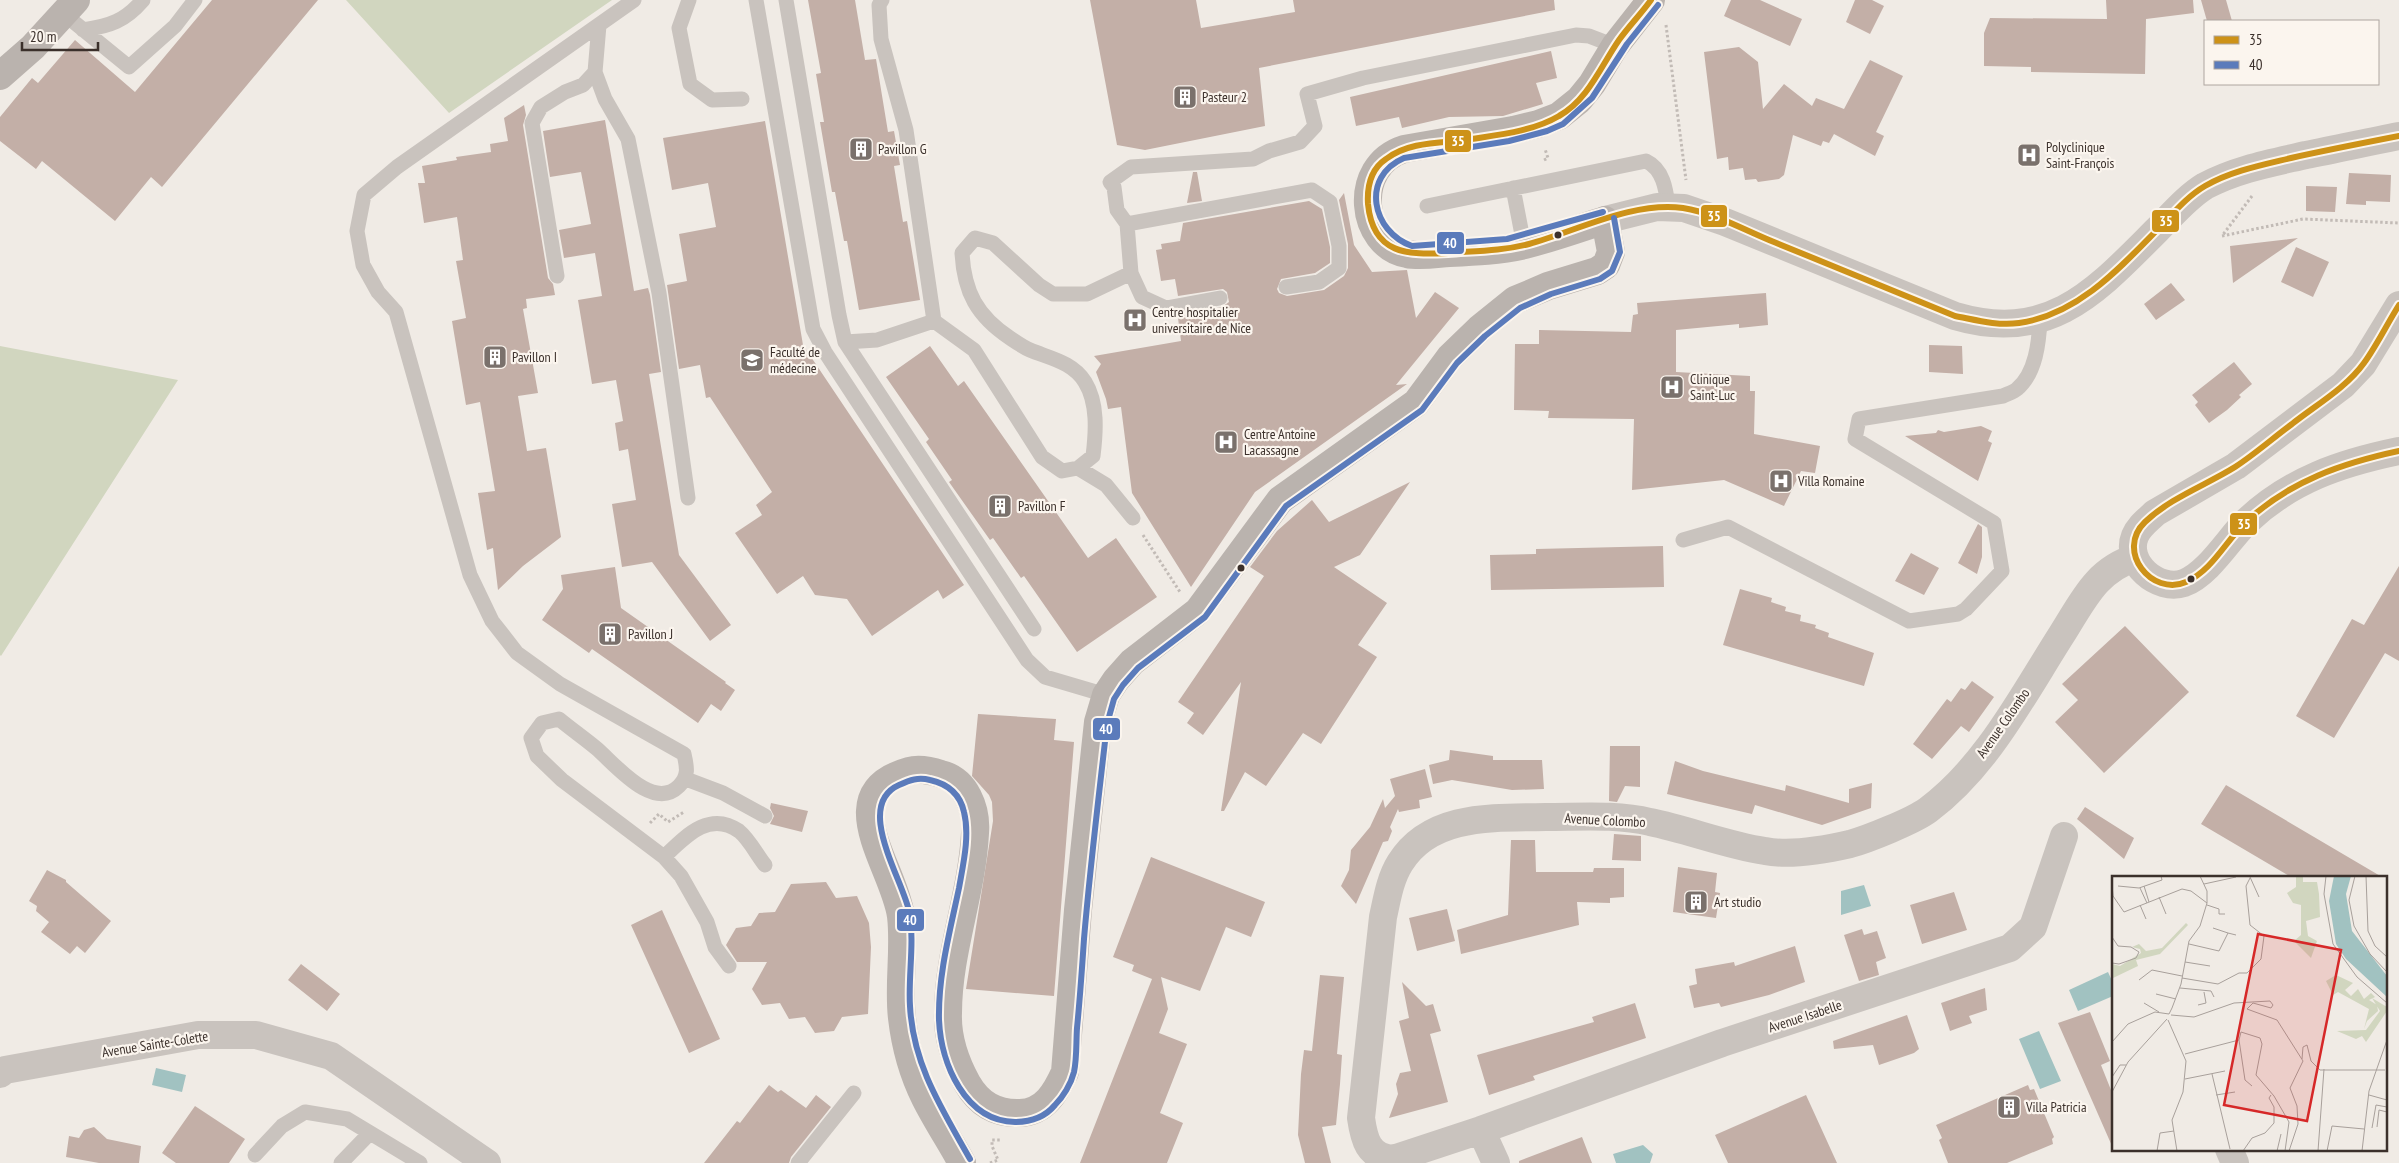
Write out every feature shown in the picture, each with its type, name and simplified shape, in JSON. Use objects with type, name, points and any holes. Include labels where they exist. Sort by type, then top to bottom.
[{"type":"main road","points":[[1615,46],[1624,0]]},
{"type":"main road","points":[[962,1163],[924,1098],[912,1065],[902,1018],[901,988],[904,950],[901,915],[896,891],[872,836],[869,815],[874,793],[887,778],[912,770],[931,771],[952,777],[967,794],[976,832],[962,923],[952,965],[948,1012],[950,1042],[960,1070],[968,1085],[987,1107],[1005,1114],[1025,1113],[1044,1105],[1056,1091],[1065,1072],[1078,910],[1098,722],[1106,695],[1116,680],[1132,662],[1198,611],[1280,500],[1416,404],[1450,357],[1479,329],[1515,300],[1548,286],[1602,269],[1609,261],[1611,252],[1605,220],[1524,245],[1492,250],[1411,255],[1396,250],[1384,242],[1372,221],[1368,190],[1373,172],[1390,155],[1404,149],[1513,130],[1538,124],[1559,116],[1579,100],[1592,84],[1615,46],[1651,0]]},
{"type":"main road","points":[[0,76],[32,47],[74,15]]},
{"type":"street","points":[[1605,220],[1642,210],[1668,206],[1684,208],[1725,222],[1972,321],[2004,324],[2040,319],[2068,309],[2094,290],[2181,206],[2211,184],[2253,166],[2399,136]]},
{"type":"street","points":[[2399,305],[2363,364],[2344,385],[2236,466],[2155,513],[2135,535],[2133,547],[2135,558],[2145,574],[2158,581],[2171,585],[2185,583],[2200,573],[2265,505],[2298,483],[2341,466],[2399,451]]},
{"type":"street","name":"Avenue Colombo","points":[[1481,1130],[1393,1159],[1382,1158],[1371,1149],[1364,1137],[1361,1118],[1383,918],[1388,892],[1399,864],[1414,846],[1434,833],[1458,822],[1482,818],[1585,817],[1648,821],[1767,852],[1797,851],[1852,844],[1927,812],[1972,768],[2001,729],[2088,593],[2107,570],[2135,558]]},
{"type":"street","name":"Avenue Isabelle","points":[[1481,1130],[1722,1043],[2010,948],[2033,927],[2064,836]]},
{"type":"street","name":"Avenue Sainte-Colette","points":[[0,1074],[5,1070],[198,1035],[256,1035],[331,1056],[487,1163]]},
{"type":"street","points":[[1481,1130],[1496,1163]]},
{"type":"street","points":[[2229,1150],[2235,1163]]},
{"type":"lane","points":[[74,15],[109,26],[132,12],[143,0]]},
{"type":"lane","points":[[74,15],[129,67],[176,26],[195,0]]},
{"type":"lane","points":[[634,0],[397,167],[364,196],[357,231],[363,265],[378,292],[396,312],[470,575],[492,621],[517,653],[560,684],[684,754],[687,767],[686,779],[674,791],[656,793],[634,783],[597,749],[559,719],[542,723],[531,738],[537,756],[562,780],[664,857],[681,876],[707,922],[715,946],[728,966]]},
{"type":"lane","points":[[689,0],[679,28],[690,84],[712,100],[742,99]]},
{"type":"lane","points":[[756,0],[813,330],[1027,660],[1045,677],[1106,695]]},
{"type":"lane","points":[[786,0],[845,342],[1034,629]]},
{"type":"lane","points":[[879,2],[881,39],[906,130],[934,321],[974,350],[1042,457],[1062,471],[1078,468],[1093,456],[1095,439],[1094,407],[1085,381],[1068,364],[1027,349],[992,325],[970,297],[963,274],[962,253],[975,238],[993,242],[1039,285],[1053,294],[1087,294],[1131,272]]},
{"type":"lane","points":[[599,25],[596,72],[605,99],[628,139],[660,293],[688,498]]},
{"type":"lane","points":[[1220,298],[1166,308],[1142,297],[1131,272],[1127,224],[1117,210],[1114,187],[1110,182],[1131,167],[1253,159],[1269,151],[1300,142],[1315,126],[1307,94],[1363,78],[1576,35],[1589,36],[1615,46]]},
{"type":"lane","points":[[557,276],[532,123],[541,107],[565,92],[584,85],[596,72]]},
{"type":"lane","points":[[1427,206],[1646,161],[1654,165],[1660,175],[1668,206]]},
{"type":"lane","points":[[1514,188],[1524,245]]},
{"type":"lane","points":[[1127,224],[1312,190],[1330,202],[1339,246],[1339,268],[1319,282],[1286,288]]},
{"type":"lane","points":[[1683,540],[1728,527],[1909,621],[1958,614],[1966,609],[2002,571],[1994,523],[1855,439],[1859,419],[2003,396],[2017,389],[2028,374],[2038,346],[2040,319]]},
{"type":"lane","points":[[845,342],[877,340],[934,321]]},
{"type":"lane","points":[[1078,468],[1106,485],[1133,518]]},
{"type":"lane","points":[[686,779],[723,793],[765,816]]},
{"type":"lane","points":[[664,857],[700,825],[720,822],[740,832],[765,865]]},
{"type":"lane","points":[[798,1163],[854,1093]]},
{"type":"lane","points":[[255,1155],[282,1126],[306,1112],[347,1119],[420,1163]]},
{"type":"lane","points":[[341,1163],[370,1133]]},
{"type":"path","points":[[1666,25],[1684,173]]},
{"type":"path","points":[[1540,161],[1548,158],[1543,142]]},
{"type":"path","points":[[2245,196],[2254,193],[2222,236],[2303,219],[2399,223]]},
{"type":"path","points":[[1133,518],[1178,590],[1198,611]]},
{"type":"path","points":[[990,1163],[998,1160],[994,1151]]},
{"type":"green space","points":[[346,0],[612,0],[449,113]]},
{"type":"green space","points":[[0,346],[178,380],[1,656],[0,655]]},
{"type":"water","points":[[1864,885],[1871,906],[1841,915],[1841,891]]},
{"type":"water","points":[[2108,972],[2112,981],[2112,996],[2078,1011],[2069,990]]},
{"type":"water","points":[[2039,1031],[2061,1081],[2040,1089],[2019,1039]]},
{"type":"water","points":[[156,1068],[186,1075],[182,1092],[152,1085]]},
{"type":"water","points":[[1643,1145],[1653,1154],[1650,1163],[1616,1163],[1613,1154]]},
{"type":"building","points":[[212,0],[318,0],[162,187],[151,177],[115,221],[42,161],[36,169],[0,141],[0,117],[32,78],[38,83],[75,40],[135,92]]},
{"type":"building","name":"Pavillon G","points":[[808,0],[855,0],[865,60],[876,59],[888,132],[894,131],[900,165],[894,166],[903,222],[907,221],[920,300],[859,310],[847,241],[844,241],[835,192],[832,192],[820,122],[824,122],[816,74],[821,73]]},
{"type":"building","name":"Pasteur 2","points":[[1090,0],[1196,0],[1201,28],[1295,12],[1293,0],[1554,0],[1555,10],[1259,68],[1265,126],[1145,150],[1117,145]]},
{"type":"building","points":[[1731,0],[1760,0],[1802,19],[1790,46],[1724,16]]},
{"type":"building","points":[[1855,0],[1872,0],[1884,6],[1870,34],[1846,22]]},
{"type":"building","points":[[2106,0],[2193,0],[2194,13],[2146,19],[2145,74],[2031,72],[2031,67],[1984,66],[1984,33],[1990,18],[2107,19]]},
{"type":"building","points":[[2201,0],[2226,0],[2232,20],[2207,20]]},
{"type":"building","points":[[1739,47],[1758,62],[1763,109],[1784,84],[1812,106],[1816,98],[1844,109],[1870,60],[1903,76],[1876,132],[1884,136],[1875,156],[1834,134],[1829,143],[1823,141],[1821,146],[1793,135],[1784,175],[1779,179],[1758,182],[1756,179],[1745,180],[1743,168],[1729,170],[1728,157],[1717,159],[1704,52]]},
{"type":"building","points":[[1551,51],[1557,78],[1536,83],[1543,104],[1503,116],[1449,117],[1402,128],[1399,117],[1356,126],[1350,97]]},
{"type":"building","name":"Pavillon I","points":[[524,105],[526,115],[523,125],[548,278],[553,284],[555,295],[526,299],[527,308],[523,309],[538,393],[518,396],[527,451],[546,448],[561,537],[523,566],[498,590],[493,548],[487,550],[478,493],[495,491],[480,402],[466,405],[452,321],[466,318],[456,261],[463,260],[457,217],[424,223],[418,183],[425,183],[422,166],[457,160],[456,157],[491,152],[490,144],[508,141],[504,118]]},
{"type":"building","points":[[605,120],[634,291],[648,288],[650,295],[661,372],[649,374],[679,555],[731,625],[710,641],[652,562],[622,567],[612,504],[636,500],[628,449],[619,451],[615,423],[623,421],[616,380],[592,384],[578,300],[602,296],[595,253],[564,258],[559,230],[591,224],[581,172],[550,177],[543,131]]},
{"type":"building","points":[[765,121],[803,345],[964,585],[943,599],[938,590],[872,636],[847,599],[815,595],[803,576],[777,594],[735,533],[762,515],[756,505],[772,492],[710,397],[706,398],[700,365],[679,369],[667,285],[687,281],[679,234],[716,227],[708,183],[672,190],[663,138]]},
{"type":"building","points":[[1193,172],[1197,172],[1202,201],[1187,203]]},
{"type":"building","points":[[2349,173],[2391,175],[2390,202],[2366,201],[2366,205],[2346,204]]},
{"type":"building","points":[[2306,186],[2337,187],[2335,212],[2306,211]]},
{"type":"building","name":"Centre Antoine Lacassagne","points":[[1344,193],[1354,245],[1372,272],[1407,270],[1416,318],[1435,292],[1459,308],[1396,385],[1407,384],[1255,492],[1191,587],[1132,493],[1121,407],[1108,409],[1096,372],[1101,364],[1094,356],[1181,341],[1178,318],[1181,315],[1222,307],[1229,302],[1227,292],[1223,289],[1178,296],[1175,279],[1161,281],[1156,250],[1162,249],[1161,244],[1180,241],[1183,223],[1309,201],[1322,209],[1330,247],[1330,263],[1315,273],[1281,279],[1277,289],[1279,293],[1287,296],[1324,290],[1344,276],[1348,268],[1348,244],[1339,200]]},
{"type":"building","points":[[2298,238],[2233,283],[2230,246]]},
{"type":"building","points":[[2296,247],[2329,262],[2313,297],[2281,282]]},
{"type":"building","points":[[2171,283],[2185,300],[2156,320],[2144,304]]},
{"type":"building","points":[[1766,293],[1768,325],[1739,328],[1739,324],[1676,330],[1676,372],[1750,376],[1750,391],[1755,391],[1754,434],[1820,446],[1815,473],[1801,471],[1784,506],[1724,480],[1632,490],[1634,419],[1548,418],[1549,411],[1514,410],[1515,344],[1539,344],[1539,330],[1631,332],[1633,315],[1638,314],[1637,303]]},
{"type":"building","points":[[1929,345],[1962,346],[1963,374],[1929,372]]},
{"type":"building","name":"Pavillon F","points":[[930,346],[958,386],[964,381],[1088,558],[1116,538],[1157,597],[1077,652],[1024,576],[1021,578],[993,538],[990,540],[949,482],[952,480],[926,442],[929,439],[886,377]]},
{"type":"building","points":[[2234,362],[2252,384],[2239,395],[2241,397],[2227,410],[2209,423],[2195,405],[2198,402],[2192,395]]},
{"type":"building","points":[[1981,426],[1992,431],[1988,441],[1992,443],[1978,481],[1905,436],[1936,433],[1938,430],[1944,432]]},
{"type":"building","points":[[1410,482],[1360,555],[1334,567],[1387,603],[1358,645],[1377,657],[1321,744],[1303,733],[1266,786],[1245,772],[1224,811],[1221,811],[1241,682],[1203,735],[1187,723],[1194,713],[1178,702],[1264,576],[1250,567],[1277,531],[1312,500],[1329,522]]},
{"type":"building","points":[[1978,524],[1982,527],[1982,557],[1977,574],[1958,563]]},
{"type":"building","points":[[1663,546],[1664,587],[1491,590],[1490,555],[1536,554],[1536,549]]},
{"type":"building","points":[[1911,553],[1939,568],[1924,595],[1895,581]]},
{"type":"building","points":[[2399,566],[2399,661],[2385,653],[2334,738],[2296,716],[2352,619],[2364,625]]},
{"type":"building","name":"Pavillon J","points":[[615,567],[621,608],[735,690],[721,711],[711,704],[698,723],[592,649],[589,653],[542,620],[563,589],[561,575]]},
{"type":"building","points":[[1740,589],[1772,598],[1771,602],[1786,607],[1785,611],[1801,615],[1800,621],[1816,625],[1815,628],[1829,633],[1828,637],[1874,653],[1864,686],[1723,645]]},
{"type":"building","points":[[2125,626],[2189,692],[2104,773],[2055,722],[2078,700],[2062,684]]},
{"type":"building","points":[[1972,681],[1994,697],[1969,732],[1961,726],[1932,759],[1913,744],[1947,699],[1951,702],[1961,688],[1965,690]]},
{"type":"building","points":[[978,714],[1056,719],[1054,740],[1074,742],[1054,996],[966,989],[993,821],[992,802],[989,795],[972,776]]},
{"type":"building","points":[[1610,746],[1640,746],[1640,787],[1625,786],[1617,802],[1609,801]]},
{"type":"building","points":[[1450,750],[1493,756],[1493,760],[1542,760],[1544,789],[1512,790],[1452,780],[1433,784],[1429,765],[1449,760]]},
{"type":"building","points":[[1675,761],[1703,771],[1785,791],[1786,785],[1849,803],[1849,789],[1872,783],[1871,808],[1822,825],[1755,805],[1752,814],[1696,801],[1667,794]]},
{"type":"building","points":[[1425,769],[1432,797],[1419,800],[1420,808],[1399,812],[1398,809],[1390,827],[1392,831],[1388,841],[1383,842],[1356,904],[1341,886],[1349,870],[1351,850],[1370,827],[1383,799],[1385,808],[1395,796],[1390,779]]},
{"type":"building","points":[[2226,785],[2380,876],[2289,876],[2201,824]]},
{"type":"building","points":[[771,803],[808,811],[802,832],[770,824],[774,816],[770,808]]},
{"type":"building","points":[[2085,807],[2134,838],[2124,859],[2077,819]]},
{"type":"building","points":[[1614,834],[1641,836],[1641,861],[1612,860]]},
{"type":"building","points":[[1511,840],[1535,840],[1536,872],[1593,872],[1594,868],[1624,868],[1624,897],[1610,898],[1610,903],[1577,902],[1579,925],[1461,954],[1457,930],[1508,915]]},
{"type":"building","points":[[1151,857],[1265,902],[1251,937],[1226,927],[1200,991],[1161,977],[1168,1009],[1159,1033],[1187,1044],[1160,1113],[1183,1123],[1167,1163],[1080,1163],[1152,979],[1132,971],[1134,965],[1113,957]]},
{"type":"building","name":"Art studio","points":[[1678,867],[1717,873],[1715,892],[1720,893],[1716,918],[1673,912]]},
{"type":"building","points":[[47,870],[66,880],[111,921],[85,953],[77,946],[70,954],[41,932],[49,922],[36,911],[37,906],[29,901]]},
{"type":"building","points":[[826,882],[836,898],[857,896],[869,923],[871,947],[868,1014],[842,1017],[834,1031],[815,1033],[805,1017],[789,1019],[780,1003],[762,1005],[752,989],[767,962],[737,962],[726,945],[736,928],[751,926],[759,913],[775,912],[791,884]]},
{"type":"building","points":[[1954,892],[1967,930],[1922,944],[1910,905]]},
{"type":"building","points":[[1447,909],[1455,941],[1417,951],[1409,918]]},
{"type":"building","points":[[662,910],[720,1039],[689,1053],[631,925]]},
{"type":"building","points":[[1862,929],[1864,935],[1877,931],[1886,958],[1876,962],[1879,975],[1859,981],[1844,935]]},
{"type":"building","points":[[1795,946],[1805,982],[1769,995],[1721,1007],[1719,1003],[1694,1008],[1689,986],[1697,984],[1695,969],[1734,962],[1735,966]]},
{"type":"building","points":[[301,964],[340,994],[327,1011],[288,980]]},
{"type":"building","points":[[1320,975],[1344,977],[1337,1054],[1342,1055],[1340,1084],[1336,1125],[1322,1127],[1331,1163],[1305,1163],[1298,1135],[1301,1074],[1304,1050],[1312,1051]]},
{"type":"building","points":[[1402,982],[1426,1006],[1433,1004],[1441,1031],[1430,1034],[1448,1102],[1389,1118],[1398,1094],[1396,1084],[1400,1073],[1411,1071],[1399,1021],[1409,1018]]},
{"type":"building","points":[[1985,988],[1987,1010],[1969,1016],[1972,1023],[1950,1031],[1941,1003]]},
{"type":"building","points":[[1635,1003],[1646,1038],[1533,1076],[1535,1080],[1489,1095],[1477,1055],[1594,1022],[1592,1017]]},
{"type":"building","points":[[2090,1012],[2110,1061],[2101,1065],[2112,1092],[2112,1146],[2058,1023]]},
{"type":"building","points":[[1907,1015],[1919,1049],[1914,1053],[1879,1065],[1873,1045],[1834,1049],[1833,1041]]},
{"type":"building","points":[[769,1085],[778,1092],[781,1090],[806,1108],[816,1095],[831,1107],[791,1157],[789,1163],[704,1163],[737,1121],[740,1123]]},
{"type":"building","name":"Villa Patricia","points":[[2028,1085],[2030,1090],[2034,1089],[2054,1137],[2052,1139],[2053,1144],[2007,1163],[1948,1163],[1939,1140],[1942,1138],[1936,1125]]},
{"type":"building","points":[[1806,1095],[1837,1163],[1728,1163],[1715,1135]]},
{"type":"building","points":[[195,1106],[245,1139],[229,1163],[176,1163],[162,1153]]},
{"type":"building","points":[[94,1127],[107,1139],[141,1146],[139,1163],[99,1163],[66,1157],[69,1136],[79,1138],[84,1130]]},
{"type":"building","points":[[1582,1137],[1592,1163],[1519,1163],[1519,1161]]},
{"type":"transit line","name":"35","points":[[1651,0],[1619,40],[1586,92],[1559,116],[1537,126],[1514,132],[1414,146],[1395,153],[1381,163],[1373,173],[1369,185],[1368,198],[1371,221],[1377,233],[1385,242],[1406,252],[1433,254],[1488,250],[1529,244],[1625,213],[1664,207],[1683,208],[1718,218],[1955,316],[1979,321],[2011,324],[2040,318],[2060,311],[2096,288],[2128,259],[2185,201],[2198,190],[2215,181],[2236,172],[2269,163],[2399,136]]},
{"type":"transit line","name":"40","points":[[1603,212],[1507,239],[1412,246],[1398,239],[1388,229],[1380,217],[1376,204],[1381,178],[1390,167],[1404,158],[1509,141],[1547,131],[1563,124],[1592,98],[1627,44],[1658,5]]},
{"type":"transit line","name":"40","points":[[970,1159],[931,1086],[923,1067],[912,1027],[910,1006],[911,923],[905,897],[884,843],[881,808],[886,795],[899,785],[910,780],[922,779],[948,787],[960,800],[966,821],[966,841],[940,986],[939,1020],[945,1054],[959,1087],[982,1112],[997,1119],[1015,1122],[1037,1118],[1047,1113],[1061,1098],[1069,1086],[1074,1072],[1092,858],[1107,724],[1114,699],[1138,668],[1205,617],[1286,506],[1422,410],[1457,363],[1485,336],[1520,308],[1551,294],[1600,279],[1612,271],[1620,252],[1614,218]]},
{"type":"transit line","name":"35","points":[[2399,305],[2369,356],[2349,380],[2242,462],[2224,474],[2177,499],[2145,522],[2137,534],[2134,546],[2136,558],[2150,577],[2161,583],[2173,585],[2186,582],[2204,570],[2247,521],[2281,495],[2299,484],[2338,468],[2399,451]]},
{"type":"place","name":"Pasteur 2","points":[[1185,97]]},
{"type":"place","name":"Pavillon G","points":[[861,149]]},
{"type":"place","name":"Polyclinique Saint-François","points":[[2029,155]]},
{"type":"place","name":"Centre hospitalier universitaire de Nice","points":[[1135,320]]},
{"type":"place","name":"Pavillon I","points":[[495,357]]},
{"type":"place","name":"Faculté de médecine","points":[[752,360]]},
{"type":"place","name":"Clinique Saint-Luc","points":[[1672,387]]},
{"type":"place","name":"Centre Antoine Lacassagne","points":[[1226,442]]},
{"type":"place","name":"Villa Romaine","points":[[1781,481]]},
{"type":"place","name":"Pavillon F","points":[[1000,506]]},
{"type":"place","name":"Pavillon J","points":[[610,634]]},
{"type":"place","name":"Art studio","points":[[1696,902]]},
{"type":"place","name":"Villa Patricia","points":[[2009,1107]]}]
